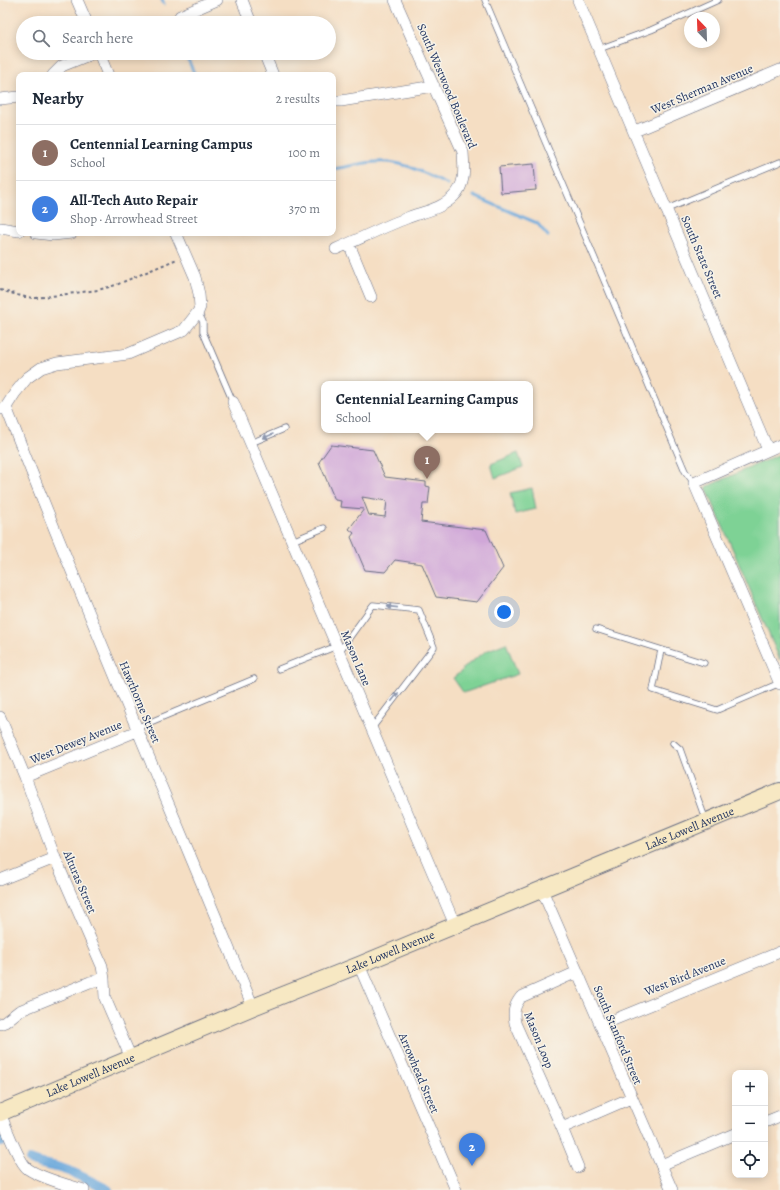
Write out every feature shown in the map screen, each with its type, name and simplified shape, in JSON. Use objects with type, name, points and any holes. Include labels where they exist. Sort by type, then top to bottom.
[{"type":"main road","name":"Lake Lowell Avenue","points":[[0,1113],[253,1007],[359,966],[780,791]]},
{"type":"street","points":[[77,0],[84,16]]},
{"type":"street","points":[[180,16],[217,0]]},
{"type":"street","points":[[242,0],[248,16]]},
{"type":"street","name":"South Westwood Boulevard","points":[[336,249],[406,218],[437,208],[454,196],[463,182],[463,152],[395,0]]},
{"type":"street","name":"South State Street","points":[[578,0],[668,209],[768,450]]},
{"type":"street","points":[[56,72],[62,66],[77,60]]},
{"type":"street","points":[[102,60],[107,72]]},
{"type":"street","points":[[267,60],[272,72]]},
{"type":"street","name":"West Sherman Avenue","points":[[635,132],[780,70]]},
{"type":"street","points":[[336,101],[434,86]]},
{"type":"street","points":[[0,99],[16,97]]},
{"type":"street","points":[[0,228],[16,231]]},
{"type":"street","points":[[3,408],[27,378],[41,368],[57,363],[128,354],[184,330],[198,312],[200,307],[195,277],[177,236]]},
{"type":"street","points":[[349,244],[371,297]]},
{"type":"street","name":"Mason Lane","points":[[233,402],[455,925]]},
{"type":"street","name":"Hawthorne Street","points":[[3,408],[253,1007]]},
{"type":"street","points":[[780,445],[694,483],[780,684]]},
{"type":"street","name":"Alturas Street","points":[[0,717],[25,777],[55,858],[102,966],[105,998],[131,1058]]},
{"type":"street","name":"West Dewey Avenue","points":[[25,777],[137,730]]},
{"type":"street","points":[[0,880],[55,858]]},
{"type":"street","name":"South Stanford Street","points":[[542,890],[672,1190]]},
{"type":"street","name":"West Bird Avenue","points":[[601,1026],[780,952]]},
{"type":"street","name":"Arrowhead Street","points":[[359,966],[456,1190]]},
{"type":"street","name":"Mason Loop","points":[[577,972],[521,997],[516,1004],[513,1013],[515,1023],[578,1167]]},
{"type":"street","points":[[0,1024],[24,1009],[90,982],[104,979]]},
{"type":"street","points":[[562,1128],[631,1098]]},
{"type":"street","points":[[0,1113],[18,1154],[27,1169],[57,1182],[84,1190]]},
{"type":"street","points":[[768,1121],[780,1116]]},
{"type":"street","points":[[661,1165],[732,1135]]},
{"type":"lane","points":[[485,0],[685,471],[694,483]]},
{"type":"lane","points":[[599,49],[650,30],[718,0]]},
{"type":"lane","points":[[668,209],[780,162]]},
{"type":"lane","points":[[198,312],[203,322],[203,332],[233,402]]},
{"type":"lane","points":[[251,444],[284,429]]},
{"type":"lane","points":[[292,541],[324,528]]},
{"type":"lane","points":[[279,670],[338,649],[374,605],[419,610],[434,647],[371,728]]},
{"type":"lane","points":[[596,629],[704,663]]},
{"type":"lane","points":[[662,650],[653,690],[717,710],[780,684]]},
{"type":"lane","name":"West Dewey Avenue","points":[[137,730],[254,679]]},
{"type":"lane","points":[[673,743],[680,750],[706,821]]},
{"type":"path","points":[[0,290],[25,297],[36,298],[98,290],[116,285],[186,255]]},
{"type":"green space","points":[[518,453],[523,467],[495,478],[491,464]]},
{"type":"green space","points":[[780,454],[780,660],[706,487]]},
{"type":"green space","points":[[532,488],[536,509],[515,514],[510,493]]},
{"type":"green space","points":[[506,643],[518,674],[463,692],[453,678],[463,670],[463,668],[486,651]]},
{"type":"building","points":[[534,164],[536,190],[501,193],[499,167]]},
{"type":"building","points":[[331,445],[373,450],[385,477],[426,482],[426,486],[430,487],[428,504],[423,504],[421,522],[486,530],[503,568],[477,602],[436,597],[422,564],[395,560],[385,572],[365,570],[351,537],[354,533],[349,529],[364,509],[340,507],[341,501],[335,500],[319,462]],"holes":[[[362,497],[387,501],[385,517],[369,515]]]},
{"type":"waterway","points":[[162,0],[164,4]]},
{"type":"waterway","points":[[188,60],[194,72]]},
{"type":"waterway","points":[[336,168],[372,162],[395,163],[408,166],[447,184]]},
{"type":"waterway","points":[[474,196],[537,223],[548,236]]},
{"type":"waterway","points":[[30,1160],[69,1171],[108,1190]]},
{"type":"place","name":"Centennial Learning Campus","points":[[427,479]]},
{"type":"place","name":"All-Tech Auto Repair","points":[[472,1166]]}]
